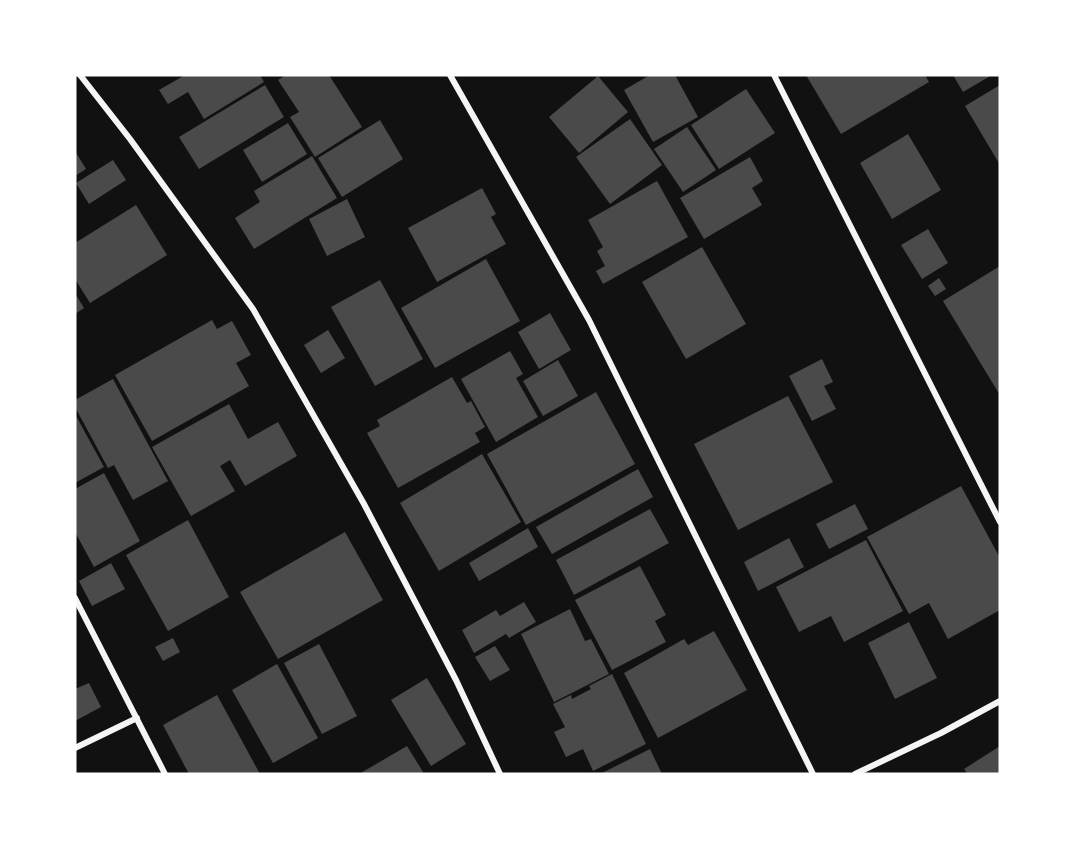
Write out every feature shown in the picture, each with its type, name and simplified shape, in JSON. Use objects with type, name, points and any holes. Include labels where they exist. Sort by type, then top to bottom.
[{"type":"street","points":[[80,75],[130,139],[253,309],[364,504],[456,680],[500,774]]},
{"type":"street","points":[[450,75],[589,320],[813,774]]},
{"type":"street","points":[[774,75],[1000,522]]},
{"type":"street","points":[[75,598],[165,774]]},
{"type":"street","points":[[855,774],[941,733],[1000,701]]},
{"type":"street","points":[[75,748],[137,718]]},
{"type":"building","points":[[185,75],[260,75],[264,82],[204,119],[188,92],[168,104],[159,90]]},
{"type":"building","points":[[286,75],[329,75],[362,127],[315,157],[290,117],[299,112],[278,80]]},
{"type":"building","points":[[650,75],[675,75],[698,117],[653,142],[624,90]]},
{"type":"building","points":[[806,75],[925,75],[929,82],[841,134]]},
{"type":"building","points":[[953,75],[992,75],[963,92]]},
{"type":"building","points":[[598,76],[628,112],[579,153],[549,117]]},
{"type":"building","points":[[265,85],[284,117],[199,169],[179,137]]},
{"type":"building","points":[[1000,85],[1000,165],[965,106]]},
{"type":"building","points":[[746,89],[775,133],[719,169],[691,125]]},
{"type":"building","points":[[630,119],[662,165],[610,204],[576,157]]},
{"type":"building","points":[[380,120],[403,159],[342,197],[318,158]]},
{"type":"building","points":[[288,123],[307,154],[262,182],[243,150]]},
{"type":"building","points":[[687,127],[716,170],[683,192],[654,149]]},
{"type":"building","points":[[908,134],[941,190],[892,219],[860,163]]},
{"type":"building","points":[[75,151],[86,169],[75,176]]},
{"type":"building","points":[[312,156],[337,198],[254,249],[235,218],[260,202],[254,191]]},
{"type":"building","points":[[750,157],[763,181],[752,188],[762,205],[704,239],[680,198]]},
{"type":"building","points":[[113,160],[126,180],[89,204],[76,183]]},
{"type":"building","points":[[657,181],[688,237],[603,284],[596,271],[605,266],[597,251],[603,247],[588,220]]},
{"type":"building","points":[[482,188],[496,214],[491,217],[506,244],[437,282],[408,228]]},
{"type":"building","points":[[347,199],[365,237],[327,256],[309,219]]},
{"type":"building","points":[[136,205],[167,255],[90,303],[75,279],[75,243]]},
{"type":"building","points":[[928,229],[948,263],[922,279],[901,245]]},
{"type":"building","points":[[702,247],[746,324],[686,359],[642,282]]},
{"type":"building","points":[[486,259],[520,321],[435,368],[401,308]]},
{"type":"building","points":[[1000,266],[1000,391],[998,392],[943,301]]},
{"type":"building","points":[[939,278],[946,289],[935,296],[928,286]]},
{"type":"building","points":[[380,280],[423,359],[375,386],[331,307]]},
{"type":"building","points":[[75,293],[84,308],[75,314]]},
{"type":"building","points":[[550,313],[571,350],[539,369],[518,332]]},
{"type":"building","points":[[212,320],[217,329],[232,321],[251,355],[236,363],[249,386],[152,441],[115,375]]},
{"type":"building","points":[[328,330],[345,358],[321,373],[304,345]]},
{"type":"building","points":[[510,351],[523,374],[516,378],[538,417],[496,442],[461,379]]},
{"type":"building","points":[[822,359],[833,382],[824,386],[836,409],[812,421],[789,376]]},
{"type":"building","points":[[558,360],[578,396],[543,416],[523,381]]},
{"type":"building","points":[[452,377],[467,403],[471,401],[485,427],[475,433],[480,442],[398,488],[367,433],[380,426],[377,420]]},
{"type":"building","points":[[113,379],[168,481],[133,500],[114,465],[108,468],[75,407],[75,400]]},
{"type":"building","points":[[596,392],[635,464],[526,525],[487,454]]},
{"type":"building","points":[[788,396],[833,482],[738,530],[694,444]]},
{"type":"building","points":[[229,404],[248,439],[278,422],[297,456],[245,486],[230,460],[220,466],[235,491],[191,516],[152,447]]},
{"type":"building","points":[[75,414],[104,467],[75,483]]},
{"type":"building","points":[[482,454],[521,522],[439,571],[400,503]]},
{"type":"building","points":[[638,469],[653,497],[552,554],[536,527]]},
{"type":"building","points":[[104,473],[140,541],[94,567],[75,532],[75,489]]},
{"type":"building","points":[[961,486],[1000,558],[1000,610],[948,639],[929,603],[909,614],[867,537]]},
{"type":"building","points":[[855,504],[868,529],[829,549],[816,524]]},
{"type":"building","points":[[650,509],[669,543],[574,595],[556,560]]},
{"type":"building","points":[[188,520],[229,597],[168,631],[126,555]]},
{"type":"building","points":[[528,528],[538,547],[479,581],[469,563]]},
{"type":"building","points":[[345,532],[383,600],[278,659],[240,592]]},
{"type":"building","points":[[789,538],[804,567],[758,591],[744,562]]},
{"type":"building","points":[[866,540],[903,611],[844,642],[831,616],[799,632],[776,587]]},
{"type":"building","points":[[111,563],[125,589],[92,606],[79,581]]},
{"type":"building","points":[[640,566],[666,615],[655,621],[666,642],[612,670],[575,600]]},
{"type":"building","points":[[524,602],[536,622],[509,638],[506,634],[474,653],[462,630],[496,610],[500,616]]},
{"type":"building","points":[[570,609],[585,641],[591,639],[609,674],[554,702],[521,634]]},
{"type":"building","points":[[909,622],[937,678],[895,699],[868,643]]},
{"type":"building","points":[[714,631],[747,690],[658,738],[624,673],[684,639],[688,645]]},
{"type":"building","points":[[173,638],[180,652],[163,661],[155,647]]},
{"type":"building","points":[[319,644],[357,716],[322,734],[284,663]]},
{"type":"building","points":[[495,646],[510,670],[490,681],[475,657]]},
{"type":"building","points":[[277,664],[318,738],[273,763],[232,690]]},
{"type":"building","points":[[612,674],[646,744],[593,771],[583,749],[566,757],[554,732],[565,727],[553,704],[571,695],[572,699],[591,689],[589,686]]},
{"type":"building","points":[[427,678],[466,744],[431,766],[391,700]]},
{"type":"building","points":[[89,683],[101,707],[75,721],[75,689]]},
{"type":"building","points":[[217,695],[260,774],[189,774],[163,725]]},
{"type":"building","points":[[407,746],[423,772],[419,774],[359,774]]},
{"type":"building","points":[[1000,746],[1000,774],[968,774],[964,769]]},
{"type":"building","points":[[650,749],[662,774],[600,774]]}]
